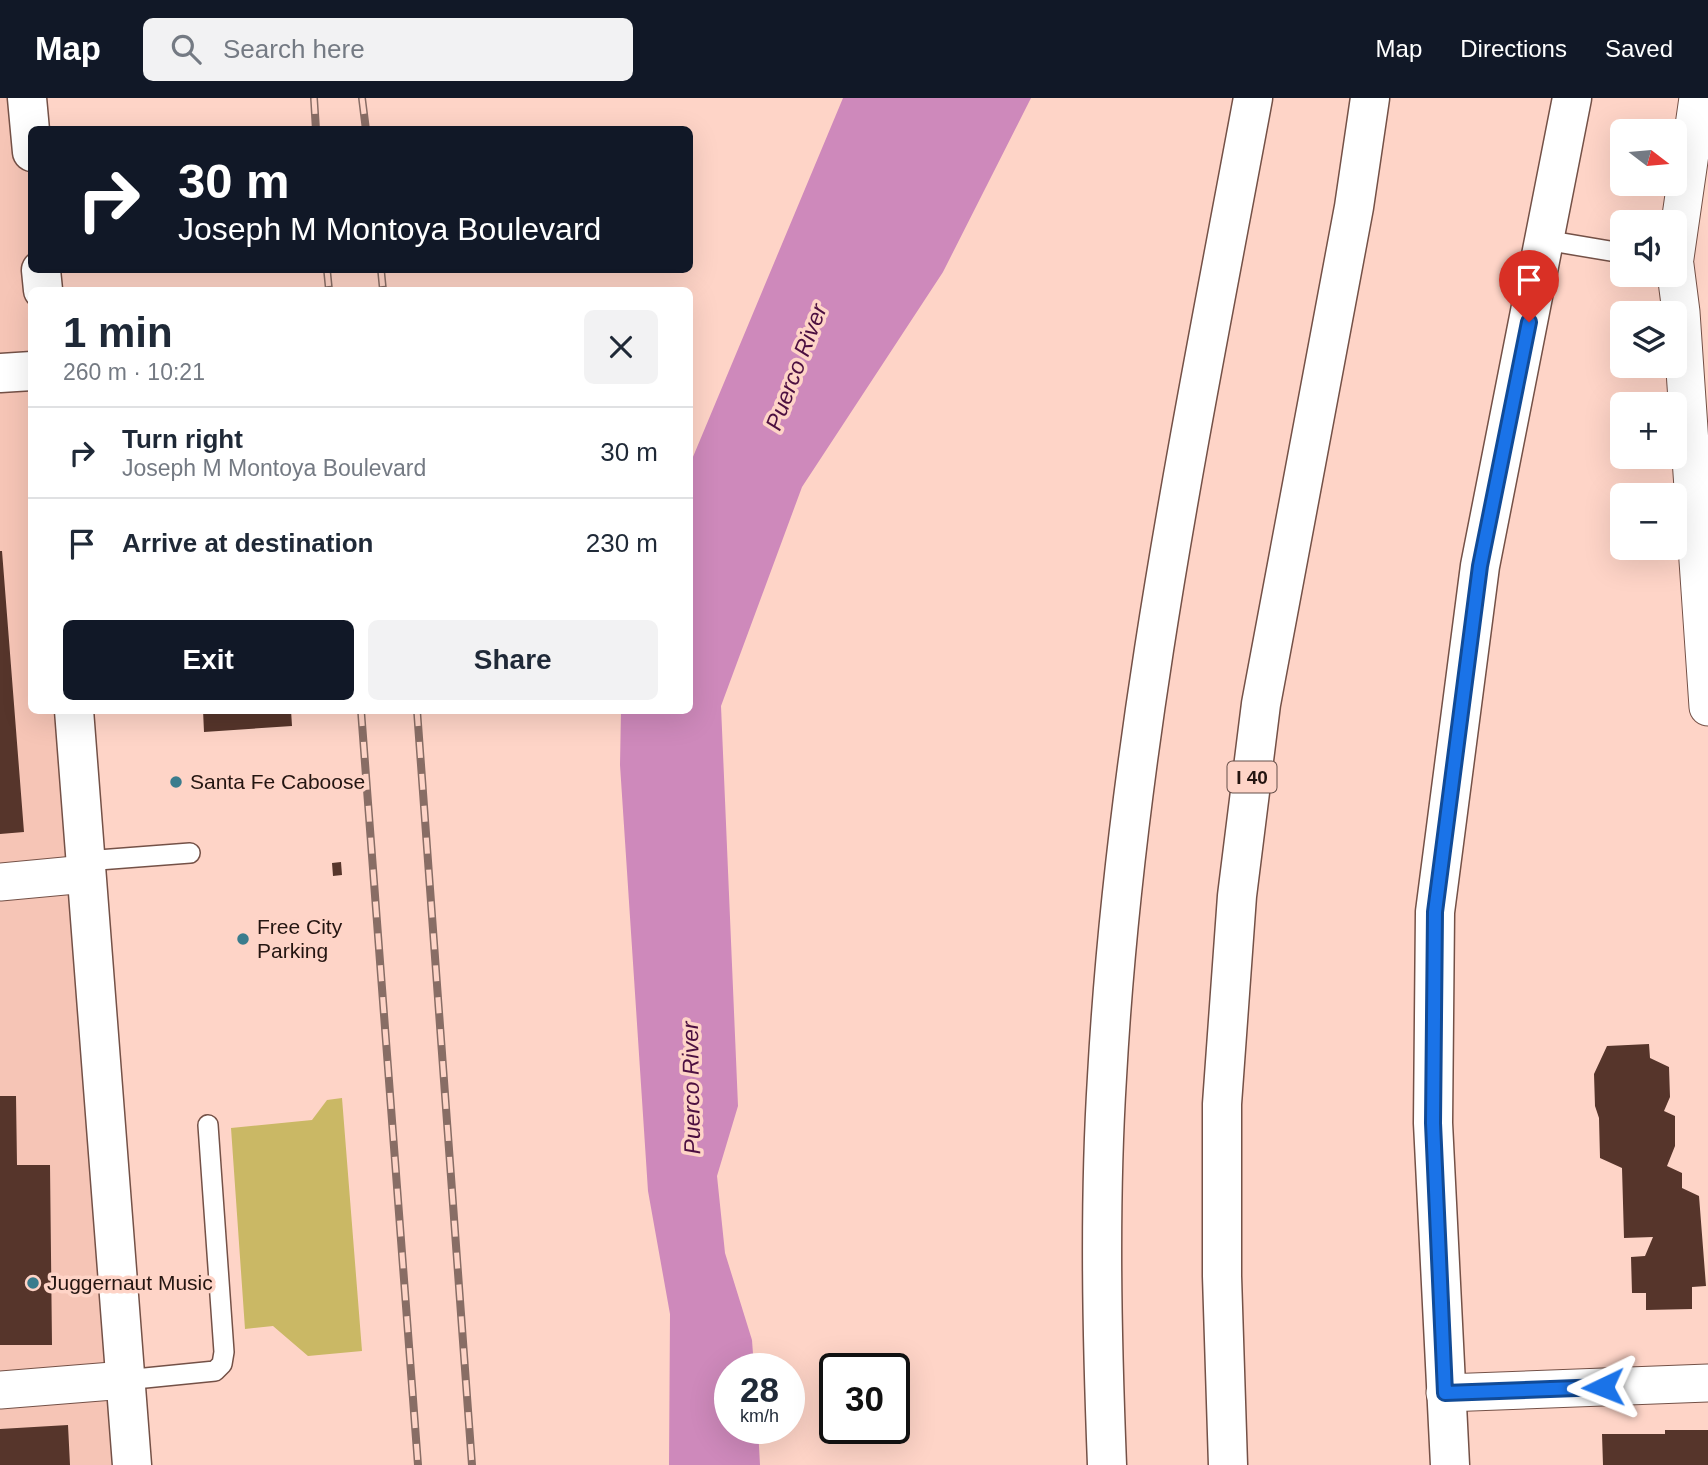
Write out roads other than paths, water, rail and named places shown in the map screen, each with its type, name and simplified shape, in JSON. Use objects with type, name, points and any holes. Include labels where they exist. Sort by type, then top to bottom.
[{"type":"main road","points":[[27,98],[30,126]]},
{"type":"main road","points":[[1107,1465],[1102,1267],[1107,1078],[1122,902],[1167,567],[1253,98]]},
{"type":"main road","name":"I 40","points":[[1228,1465],[1222,1104],[1237,896],[1261,704],[1354,207],[1370,98]]},
{"type":"main road","points":[[1450,1465],[1433,1123],[1435,912],[1480,566],[1572,98]]},
{"type":"main road","points":[[0,373],[28,371]]},
{"type":"main road","points":[[74,714],[132,1465]]},
{"type":"street","points":[[1682,210],[1698,98]]},
{"type":"street","points":[[1678,287],[1708,707]]},
{"type":"street","points":[[0,882],[86,868]]},
{"type":"street","points":[[0,1390],[125,1380]]},
{"type":"street","points":[[1445,1393],[1708,1383]]},
{"type":"lane","points":[[1545,240],[1610,251]]},
{"type":"lane","points":[[86,868],[190,853]]},
{"type":"lane","points":[[125,1380],[215,1371],[222,1364],[224,1352],[208,1125]]},
{"type":"water","name":"Puerco River","points":[[843,98],[1031,98],[943,272],[802,487],[721,706],[738,1106],[717,1176],[725,1253],[752,1340],[753,1353],[714,1353],[714,1444],[759,1444],[760,1465],[669,1465],[670,1314],[648,1191],[620,765],[621,714],[693,714],[693,457]]},
{"type":"railway","points":[[314,98],[316,126]]},
{"type":"railway","points":[[362,98],[366,126]]},
{"type":"railway","points":[[327,273],[329,287]]},
{"type":"railway","points":[[381,273],[383,287]]},
{"type":"railway","points":[[361,714],[418,1465]]},
{"type":"railway","points":[[417,714],[472,1465]]},
{"type":"place","name":"Santa Fe Caboose","points":[[176,782]]},
{"type":"place","name":"Free City Parking","points":[[243,939]]},
{"type":"place","name":"Juggernaut Music","points":[[33,1283]]}]
